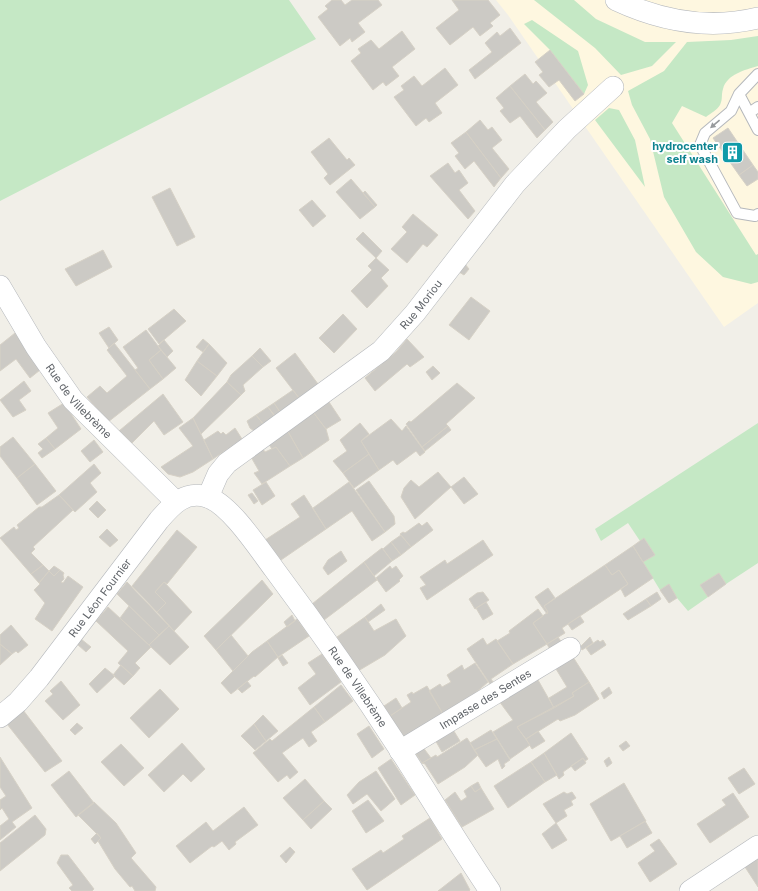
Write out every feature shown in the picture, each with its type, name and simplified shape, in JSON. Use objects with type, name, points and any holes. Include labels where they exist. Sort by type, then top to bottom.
[{"type":"street","points":[[616,0],[648,14],[685,22],[722,24],[758,18]]},
{"type":"street","name":"Rue Moriou","points":[[208,497],[218,474],[227,463],[381,352],[415,313],[516,184],[567,129],[614,87]]},
{"type":"street","name":"Rue de Villebrème","points":[[0,286],[36,347],[74,400],[176,502]]},
{"type":"street","name":"Rue Léon Fournier","points":[[0,717],[18,702],[39,678],[154,525],[176,502],[185,496],[197,494],[208,497]]},
{"type":"street","name":"Rue de Villebrème","points":[[208,497],[218,502],[240,525],[348,672],[490,891]]},
{"type":"street","name":"Impasse des Sentes","points":[[400,751],[570,648]]},
{"type":"street","points":[[690,891],[758,846]]},
{"type":"lane","points":[[758,74],[739,94],[731,111],[705,133],[700,145],[737,213],[755,216],[758,214]]},
{"type":"lane","points":[[739,94],[753,114],[758,130]]},
{"type":"lane","points":[[753,114],[758,107]]},
{"type":"lane","points":[[731,111],[753,114]]},
{"type":"shaded area","points":[[496,0],[758,0],[758,303],[724,327],[508,15]]},
{"type":"green space","points":[[0,0],[289,0],[316,39],[0,201]]},
{"type":"green space","points":[[534,0],[574,0],[596,19],[645,42],[676,42],[652,66],[621,75],[595,48]]},
{"type":"green space","points":[[532,20],[578,51],[588,85],[584,94],[550,50],[524,24]]},
{"type":"green space","points":[[758,36],[758,66],[737,73],[728,80],[723,89],[720,105],[706,117],[682,106],[672,123],[756,255],[758,254],[758,282],[751,284],[723,277],[696,252],[664,197],[650,139],[632,105],[628,91],[664,71],[687,42],[731,40]]},
{"type":"green space","points":[[609,108],[619,110],[635,140],[645,187],[595,120]]},
{"type":"green space","points":[[758,423],[758,563],[726,584],[719,573],[700,585],[708,597],[688,611],[677,598],[669,585],[660,590],[643,562],[655,555],[644,538],[640,541],[628,523],[601,541],[595,529]]},
{"type":"building","points":[[332,0],[341,0],[345,5],[352,0],[378,0],[382,5],[358,23],[365,32],[352,42],[350,38],[340,46],[318,17],[328,9],[325,6]]},
{"type":"building","points":[[452,0],[488,0],[500,15],[490,23],[493,26],[480,36],[473,27],[450,45],[436,28],[459,10]]},
{"type":"building","points":[[510,28],[521,43],[475,79],[469,70],[492,52],[485,43],[497,32],[500,36]]},
{"type":"building","points":[[402,31],[415,49],[392,67],[399,76],[386,86],[383,82],[373,90],[351,61],[361,53],[358,49],[371,40],[379,49]]},
{"type":"building","points":[[550,50],[584,94],[575,101],[559,80],[549,87],[539,75],[543,72],[535,62]]},
{"type":"building","points":[[445,68],[458,85],[435,103],[442,113],[429,122],[426,118],[416,126],[394,97],[404,90],[401,86],[414,76],[422,86]]},
{"type":"building","points":[[525,74],[533,84],[536,81],[547,93],[536,102],[553,122],[545,130],[510,86]]},
{"type":"building","points":[[510,86],[545,130],[537,138],[520,116],[510,123],[500,111],[504,108],[496,98]]},
{"type":"building","points":[[480,120],[488,130],[492,127],[502,140],[492,148],[509,169],[501,178],[466,132]]},
{"type":"building","name":"hydrocenter self wash","points":[[728,128],[753,165],[739,175],[713,138]]},
{"type":"building","points":[[466,132],[501,178],[494,187],[474,161],[465,169],[455,156],[459,153],[451,143]]},
{"type":"building","points":[[329,138],[347,160],[349,158],[355,165],[330,185],[324,178],[328,174],[311,152]]},
{"type":"building","points":[[448,163],[455,173],[459,170],[468,183],[459,190],[475,211],[468,219],[430,176]]},
{"type":"building","points":[[753,165],[758,172],[758,179],[747,186],[739,175]]},
{"type":"building","points":[[351,179],[375,207],[360,219],[336,192]]},
{"type":"building","points":[[170,188],[195,237],[177,246],[152,197]]},
{"type":"building","points":[[365,191],[377,205],[375,207],[363,193]]},
{"type":"building","points":[[312,200],[326,216],[313,227],[299,210]]},
{"type":"building","points":[[413,214],[438,235],[427,247],[423,244],[407,263],[391,249],[407,232],[402,227]]},
{"type":"building","points":[[363,232],[382,251],[376,258],[356,239]]},
{"type":"building","points":[[103,250],[112,267],[76,286],[65,269]]},
{"type":"building","points":[[376,258],[389,270],[381,278],[388,286],[367,308],[351,291],[372,270],[368,266]]},
{"type":"building","points":[[465,264],[469,269],[464,275],[459,272]]},
{"type":"building","points":[[471,297],[490,311],[469,340],[449,325]]},
{"type":"building","points":[[174,309],[186,321],[159,344],[148,329]]},
{"type":"building","points":[[343,314],[357,329],[334,353],[319,338]]},
{"type":"building","points":[[109,327],[118,340],[109,348],[99,333]]},
{"type":"building","points":[[146,330],[161,350],[149,360],[163,379],[150,389],[135,370],[138,368],[123,347]]},
{"type":"building","points":[[15,333],[40,370],[30,378],[16,359],[0,371],[0,345]]},
{"type":"building","points":[[203,339],[209,344],[203,352],[196,347]]},
{"type":"building","points":[[407,339],[424,357],[410,367],[407,364],[375,391],[365,378],[396,352]]},
{"type":"building","points":[[164,340],[173,351],[167,357],[158,346]]},
{"type":"building","points":[[114,343],[150,389],[108,422],[87,397],[100,386],[107,393],[127,376],[107,350]]},
{"type":"building","points":[[209,344],[227,363],[217,376],[197,361]]},
{"type":"building","points":[[260,348],[271,361],[263,367],[252,356]]},
{"type":"building","points":[[161,350],[176,368],[163,379],[149,360]]},
{"type":"building","points":[[295,353],[318,384],[299,398],[276,368]]},
{"type":"building","points":[[252,356],[263,367],[243,385],[245,391],[241,395],[227,382],[231,375]]},
{"type":"building","points":[[197,361],[217,376],[201,396],[185,380]]},
{"type":"building","points":[[433,366],[440,373],[432,380],[426,372]]},
{"type":"building","points":[[24,381],[31,391],[19,400],[26,410],[13,417],[0,400]]},
{"type":"building","points":[[227,382],[241,395],[201,434],[193,418]]},
{"type":"building","points":[[457,383],[475,398],[446,424],[448,426],[422,447],[406,424],[409,421],[411,422]]},
{"type":"building","points":[[293,390],[299,398],[280,412],[274,403]]},
{"type":"building","points":[[163,394],[183,422],[164,435],[154,421],[132,443],[119,431]]},
{"type":"building","points":[[329,402],[341,420],[326,429],[313,412]]},
{"type":"building","points":[[64,403],[81,429],[55,449],[46,438],[58,428],[48,413]]},
{"type":"building","points":[[274,403],[280,412],[275,416],[268,407]]},
{"type":"building","points":[[268,407],[275,417],[264,425],[256,415]]},
{"type":"building","points":[[313,412],[326,429],[329,440],[303,458],[286,428]]},
{"type":"building","points":[[256,415],[264,425],[254,431],[250,428],[247,421]]},
{"type":"building","points":[[193,418],[213,459],[193,472],[180,477],[168,474],[161,467],[193,446],[179,428]]},
{"type":"building","points":[[391,419],[402,431],[406,426],[425,452],[420,456],[416,451],[397,465],[393,460],[379,470],[361,441]]},
{"type":"building","points":[[360,423],[369,434],[361,441],[369,454],[343,473],[333,461],[347,451],[340,440]]},
{"type":"building","points":[[448,426],[451,430],[425,451],[422,447]]},
{"type":"building","points":[[235,428],[242,439],[213,459],[204,440],[218,431],[221,434],[223,432],[226,435]]},
{"type":"building","points":[[286,428],[303,458],[290,466],[276,447],[272,449],[266,440]]},
{"type":"building","points":[[13,437],[35,464],[17,478],[0,456],[0,447]]},
{"type":"building","points":[[46,438],[55,449],[42,458],[38,453],[43,449],[38,444]]},
{"type":"building","points":[[94,440],[103,452],[90,462],[81,451]]},
{"type":"building","points":[[276,447],[290,466],[262,484],[254,473],[259,471],[251,457],[263,449],[265,452]]},
{"type":"building","points":[[369,454],[379,470],[354,488],[343,473]]},
{"type":"building","points":[[35,464],[56,491],[37,505],[17,478]]},
{"type":"building","points":[[94,464],[101,473],[90,483],[97,492],[75,512],[59,495]]},
{"type":"building","points":[[438,472],[451,487],[415,519],[401,497],[404,488],[411,480],[419,487]]},
{"type":"building","points":[[464,477],[478,494],[464,504],[451,487]]},
{"type":"building","points":[[369,481],[394,516],[395,524],[385,532],[356,490]]},
{"type":"building","points":[[266,482],[275,496],[262,505],[253,490]]},
{"type":"building","points":[[349,482],[385,532],[372,541],[352,511],[326,529],[313,508]]},
{"type":"building","points":[[252,493],[258,501],[254,504],[248,495]]},
{"type":"building","points":[[59,495],[73,510],[33,547],[35,549],[31,553],[43,565],[31,574],[0,538],[14,527],[16,530],[19,528],[17,525],[39,507],[42,507]]},
{"type":"building","points":[[304,495],[326,529],[281,560],[265,540],[300,517],[291,504]]},
{"type":"building","points":[[97,501],[106,510],[98,518],[89,509]]},
{"type":"building","points":[[427,522],[433,530],[411,547],[400,534],[403,532],[405,533],[419,523],[422,526]]},
{"type":"building","points":[[107,529],[118,540],[110,547],[99,537]]},
{"type":"building","points":[[177,530],[197,547],[167,584],[164,582],[155,592],[166,603],[157,612],[132,586]]},
{"type":"building","points":[[401,535],[411,547],[401,555],[391,542]]},
{"type":"building","points":[[644,538],[655,555],[643,562],[633,546]]},
{"type":"building","points":[[483,540],[493,555],[427,600],[420,588],[426,585],[420,577],[445,560],[447,564]]},
{"type":"building","points":[[391,542],[401,555],[392,561],[383,549]]},
{"type":"building","points":[[633,546],[653,578],[625,597],[621,589],[628,584],[619,570],[612,575],[605,565]]},
{"type":"building","points":[[382,548],[392,561],[374,576],[364,562]]},
{"type":"building","points":[[341,551],[347,561],[328,575],[323,568],[328,560]]},
{"type":"building","points":[[364,562],[377,580],[324,620],[312,604]]},
{"type":"building","points":[[43,565],[49,571],[39,583],[31,574]]},
{"type":"building","points":[[605,565],[612,575],[619,570],[628,584],[562,628],[565,633],[547,644],[533,623],[548,612],[544,606]]},
{"type":"building","points":[[54,566],[60,570],[54,576],[49,571]]},
{"type":"building","points":[[390,566],[392,569],[396,566],[403,576],[399,580],[400,581],[386,592],[376,578]]},
{"type":"building","points":[[60,570],[64,573],[64,579],[61,582],[63,583],[68,576],[83,587],[52,631],[35,619],[45,603],[34,590],[49,571],[54,576]]},
{"type":"building","points":[[719,573],[726,584],[708,597],[700,585]]},
{"type":"building","points":[[262,580],[273,594],[216,650],[204,636]]},
{"type":"building","points":[[127,582],[169,626],[159,635],[117,594]]},
{"type":"building","points":[[164,582],[192,612],[174,631],[157,612],[166,603],[155,592]]},
{"type":"building","points":[[669,584],[677,598],[669,603],[660,590]]},
{"type":"building","points":[[548,588],[555,598],[544,606],[548,612],[547,614],[535,597]]},
{"type":"building","points":[[483,592],[489,600],[475,609],[469,599],[477,593]]},
{"type":"building","points":[[657,592],[661,599],[651,606],[646,599]]},
{"type":"building","points":[[646,599],[651,606],[628,620],[623,614]]},
{"type":"building","points":[[486,602],[493,614],[483,620],[476,608]]},
{"type":"building","points":[[381,604],[385,610],[368,622],[365,617]]},
{"type":"building","points":[[129,606],[159,635],[149,645],[120,618]]},
{"type":"building","points":[[108,607],[151,647],[135,663],[140,668],[133,676],[118,663],[128,651],[96,621]]},
{"type":"building","points":[[538,609],[543,616],[533,623],[547,644],[513,664],[497,641],[510,633],[509,631]]},
{"type":"building","points":[[292,615],[295,621],[287,627],[284,622]]},
{"type":"building","points":[[580,616],[584,622],[572,630],[568,624]]},
{"type":"building","points":[[365,617],[374,631],[396,619],[406,636],[385,655],[358,671],[337,637]]},
{"type":"building","points":[[297,619],[309,636],[278,657],[267,641]]},
{"type":"building","points":[[11,625],[28,645],[18,653],[16,651],[12,654],[0,644],[0,635]]},
{"type":"building","points":[[169,626],[189,647],[170,665],[149,645]]},
{"type":"building","points":[[231,635],[248,656],[233,671],[216,650]]},
{"type":"building","points":[[558,637],[564,646],[552,653],[547,644]]},
{"type":"building","points":[[590,637],[593,643],[582,650],[580,647]]},
{"type":"building","points":[[483,638],[487,645],[496,639],[513,664],[491,679],[493,682],[490,684],[467,649]]},
{"type":"building","points":[[81,639],[91,647],[86,652],[77,644]]},
{"type":"building","points":[[598,640],[600,642],[603,640],[606,645],[591,655],[586,648]]},
{"type":"building","points":[[267,641],[278,657],[255,677],[254,676],[231,694],[221,683],[252,652]]},
{"type":"building","points":[[0,644],[12,654],[0,665]]},
{"type":"building","points":[[322,654],[341,682],[310,705],[298,688],[316,674],[308,663]]},
{"type":"building","points":[[282,655],[288,663],[283,666],[278,658]]},
{"type":"building","points":[[573,657],[589,682],[572,693],[574,696],[554,708],[549,698],[567,687],[553,664]]},
{"type":"building","points":[[475,663],[488,682],[474,694],[443,714],[429,691],[440,684],[442,687],[451,682],[447,675],[462,665],[464,670]]},
{"type":"building","points":[[121,665],[133,676],[124,685],[113,675]]},
{"type":"building","points":[[105,668],[115,676],[97,693],[89,684]]},
{"type":"building","points":[[538,680],[554,708],[517,727],[530,745],[510,759],[493,732],[513,720],[499,701]]},
{"type":"building","points":[[61,681],[80,705],[63,720],[45,701],[53,694],[50,691]]},
{"type":"building","points":[[247,681],[251,686],[242,693],[238,689]]},
{"type":"building","points":[[589,682],[599,699],[575,715],[560,721],[558,719],[526,739],[517,727],[574,696],[572,693]]},
{"type":"building","points":[[341,685],[353,701],[325,722],[314,707]]},
{"type":"building","points":[[427,686],[443,714],[405,738],[390,716],[411,702],[407,695],[412,692],[413,694]]},
{"type":"building","points":[[609,687],[612,693],[604,699],[601,693]]},
{"type":"building","points":[[160,689],[179,709],[149,738],[130,718]]},
{"type":"building","points":[[396,698],[402,708],[390,716],[384,706]]},
{"type":"building","points":[[314,707],[325,722],[311,732],[317,741],[309,747],[303,738],[282,753],[298,772],[290,779],[287,775],[278,782],[253,753],[270,739],[272,741]]},
{"type":"building","points":[[23,710],[62,761],[45,772],[7,724]]},
{"type":"building","points":[[263,715],[278,731],[266,741],[254,724]]},
{"type":"building","points":[[77,723],[83,728],[75,735],[70,730]]},
{"type":"building","points":[[254,724],[266,741],[255,750],[241,736]]},
{"type":"building","points":[[369,726],[384,749],[372,758],[357,734]]},
{"type":"building","points":[[452,728],[460,741],[442,752],[434,738]]},
{"type":"building","points":[[491,730],[497,739],[474,750],[470,743]]},
{"type":"building","points":[[538,731],[545,741],[532,749],[526,739]]},
{"type":"building","points":[[571,733],[588,759],[585,761],[583,758],[563,772],[564,775],[559,779],[544,753]]},
{"type":"building","points":[[467,738],[478,755],[465,767],[438,784],[425,764],[422,763],[436,755],[437,757]]},
{"type":"building","points":[[497,739],[510,760],[504,764],[505,766],[502,769],[498,759],[486,767],[474,750]]},
{"type":"building","points":[[626,741],[630,746],[623,751],[619,746]]},
{"type":"building","points":[[182,743],[205,769],[191,782],[183,774],[164,792],[148,775]]},
{"type":"building","points":[[121,744],[144,768],[124,786],[101,762]]},
{"type":"building","points":[[422,746],[431,758],[422,763],[414,751]]},
{"type":"building","points":[[544,753],[557,775],[545,782],[531,762]]},
{"type":"building","points":[[0,757],[32,808],[12,822],[16,827],[0,840],[0,826],[9,819],[2,808],[0,810],[0,800],[6,796],[0,787]]},
{"type":"building","points":[[609,757],[612,763],[607,767],[604,761]]},
{"type":"building","points":[[583,758],[586,763],[575,771],[571,766]]},
{"type":"building","points":[[391,759],[415,795],[401,805],[378,768]]},
{"type":"building","points":[[531,762],[545,782],[508,808],[494,786]]},
{"type":"building","points":[[744,768],[755,784],[739,794],[728,778]]},
{"type":"building","points":[[69,771],[94,803],[76,817],[51,785]]},
{"type":"building","points":[[376,771],[395,799],[381,811],[367,794],[353,804],[347,795],[359,782]]},
{"type":"building","points":[[305,779],[324,801],[303,820],[283,798]]},
{"type":"building","points":[[478,782],[481,788],[475,792],[471,786]]},
{"type":"building","points":[[624,783],[646,821],[611,841],[590,804]]},
{"type":"building","points":[[471,786],[475,792],[481,788],[494,809],[462,827],[445,800],[455,792],[461,801],[467,797],[464,791]]},
{"type":"building","points":[[564,792],[567,794],[572,792],[576,798],[571,801],[573,805],[564,810],[567,816],[556,823],[543,804]]},
{"type":"building","points":[[733,793],[749,817],[710,843],[697,824],[726,805],[722,800]]},
{"type":"building","points":[[368,800],[384,821],[366,833],[352,811]]},
{"type":"building","points":[[324,801],[332,809],[311,829],[303,820]]},
{"type":"building","points":[[94,802],[116,823],[136,853],[131,858],[156,887],[155,891],[135,891],[115,869],[98,841],[101,838],[78,815]]},
{"type":"building","points":[[244,807],[258,825],[235,842],[236,844],[229,850],[222,841],[214,847],[212,846],[190,863],[176,846],[206,822],[213,831]]},
{"type":"building","points":[[35,815],[46,829],[45,835],[0,871],[0,843]]},
{"type":"building","points":[[430,818],[442,839],[367,890],[352,869],[381,850],[383,853],[404,839],[402,836]]},
{"type":"building","points":[[645,821],[652,833],[627,848],[620,836]]},
{"type":"building","points":[[556,823],[567,840],[552,849],[542,834]]},
{"type":"building","points":[[97,833],[101,838],[95,844],[91,839]]},
{"type":"building","points":[[659,839],[677,864],[650,882],[638,863],[655,851],[650,845]]},
{"type":"building","points":[[290,847],[295,852],[286,863],[280,856]]},
{"type":"building","points":[[61,855],[68,855],[94,889],[92,891],[72,891],[69,888],[73,885],[57,863]]},
{"type":"building","points":[[758,859],[758,887],[745,867]]},
{"type":"building","points":[[461,873],[470,890],[469,891],[438,891]]},
{"type":"place","name":"hydrocenter self wash","points":[[733,152]]}]
